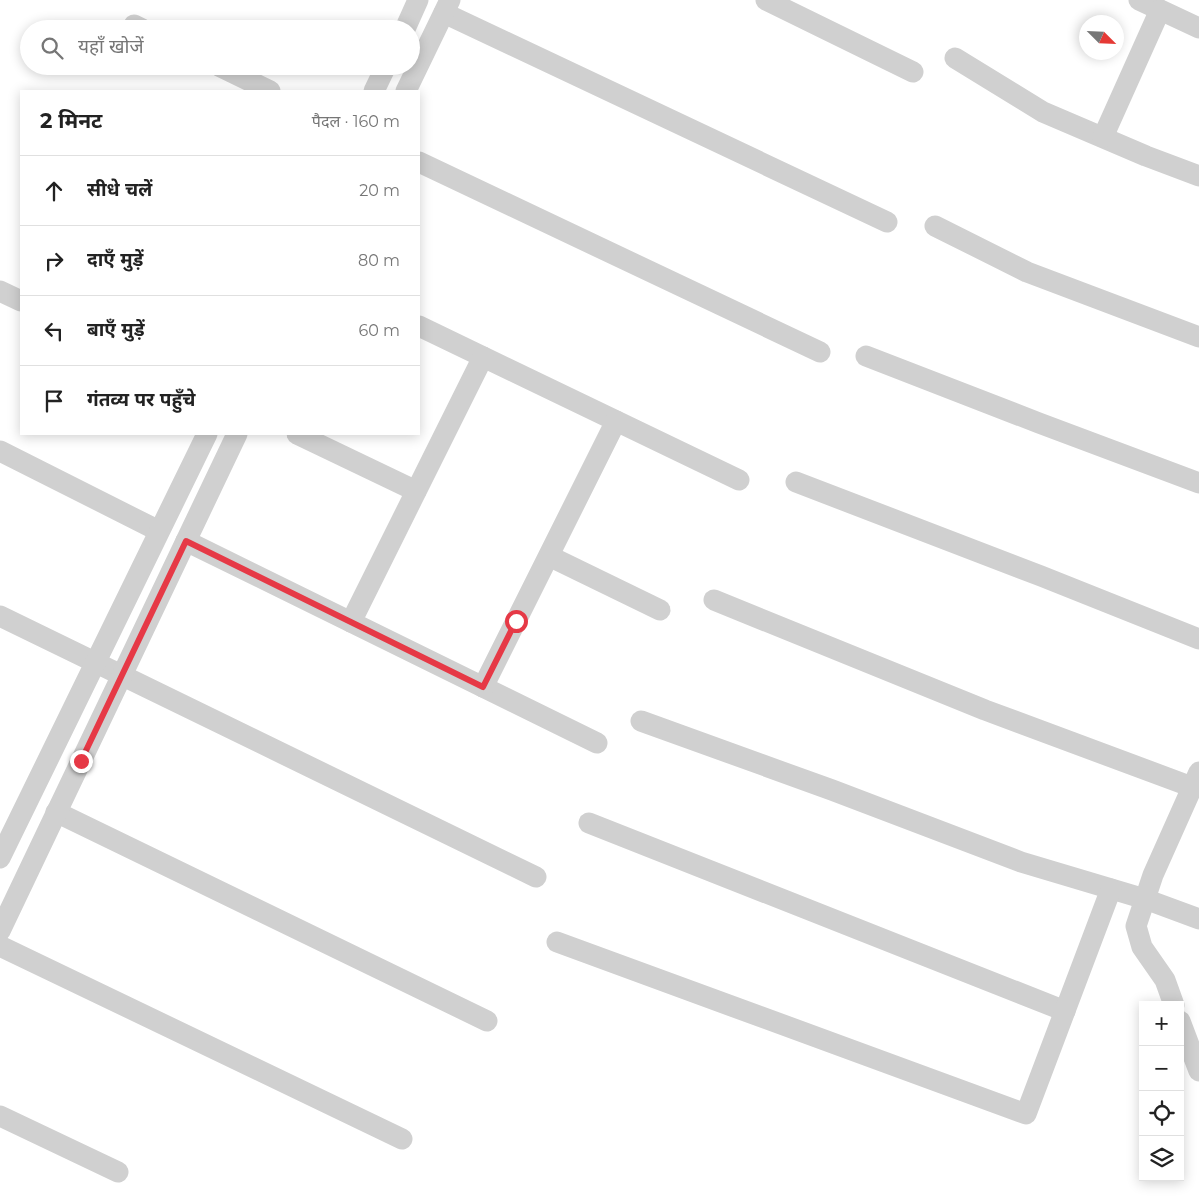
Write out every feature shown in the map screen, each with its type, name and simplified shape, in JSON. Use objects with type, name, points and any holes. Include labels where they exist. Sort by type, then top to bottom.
[{"type":"street","points":[[408,20],[418,0]]},
{"type":"street","points":[[766,0],[913,72]]},
{"type":"street","points":[[1139,0],[1199,28]]},
{"type":"street","points":[[420,62],[447,6],[887,222]]},
{"type":"street","points":[[1103,137],[1160,10]]},
{"type":"street","points":[[955,58],[1043,112],[1199,176]]},
{"type":"street","points":[[237,75],[268,90]]},
{"type":"street","points":[[374,90],[382,75]]},
{"type":"street","points":[[406,90],[414,75]]},
{"type":"street","points":[[420,162],[820,352]]},
{"type":"street","points":[[935,226],[1027,272],[1199,338]]},
{"type":"street","points":[[0,291],[20,301]]},
{"type":"street","points":[[420,326],[739,480]]},
{"type":"street","points":[[866,356],[1199,483]]},
{"type":"street","points":[[351,622],[483,357]]},
{"type":"street","points":[[483,687],[616,421]]},
{"type":"street","points":[[0,858],[207,435]]},
{"type":"street","points":[[0,931],[237,435]]},
{"type":"street","points":[[299,435],[416,491]]},
{"type":"street","points":[[0,451],[159,531]]},
{"type":"street","points":[[796,482],[1041,576],[1199,640]]},
{"type":"street","points":[[186,541],[596,743]]},
{"type":"street","points":[[549,556],[660,610]]},
{"type":"street","points":[[714,600],[985,710],[1196,779],[1153,875],[1136,926],[1142,947],[1165,980],[1173,1001]]},
{"type":"street","points":[[0,616],[536,876]]},
{"type":"street","points":[[641,721],[832,790],[1020,862],[1145,899],[1199,919]]},
{"type":"street","points":[[56,812],[487,1020]]},
{"type":"street","points":[[589,823],[1065,1012]]},
{"type":"street","points":[[558,942],[1026,1114],[1111,889]]},
{"type":"street","points":[[0,946],[402,1139]]},
{"type":"street","points":[[1184,1032],[1199,1071]]},
{"type":"street","points":[[0,1116],[118,1172]]},
{"type":"route","points":[[81,761],[186,541],[483,687],[516,621]]}]
